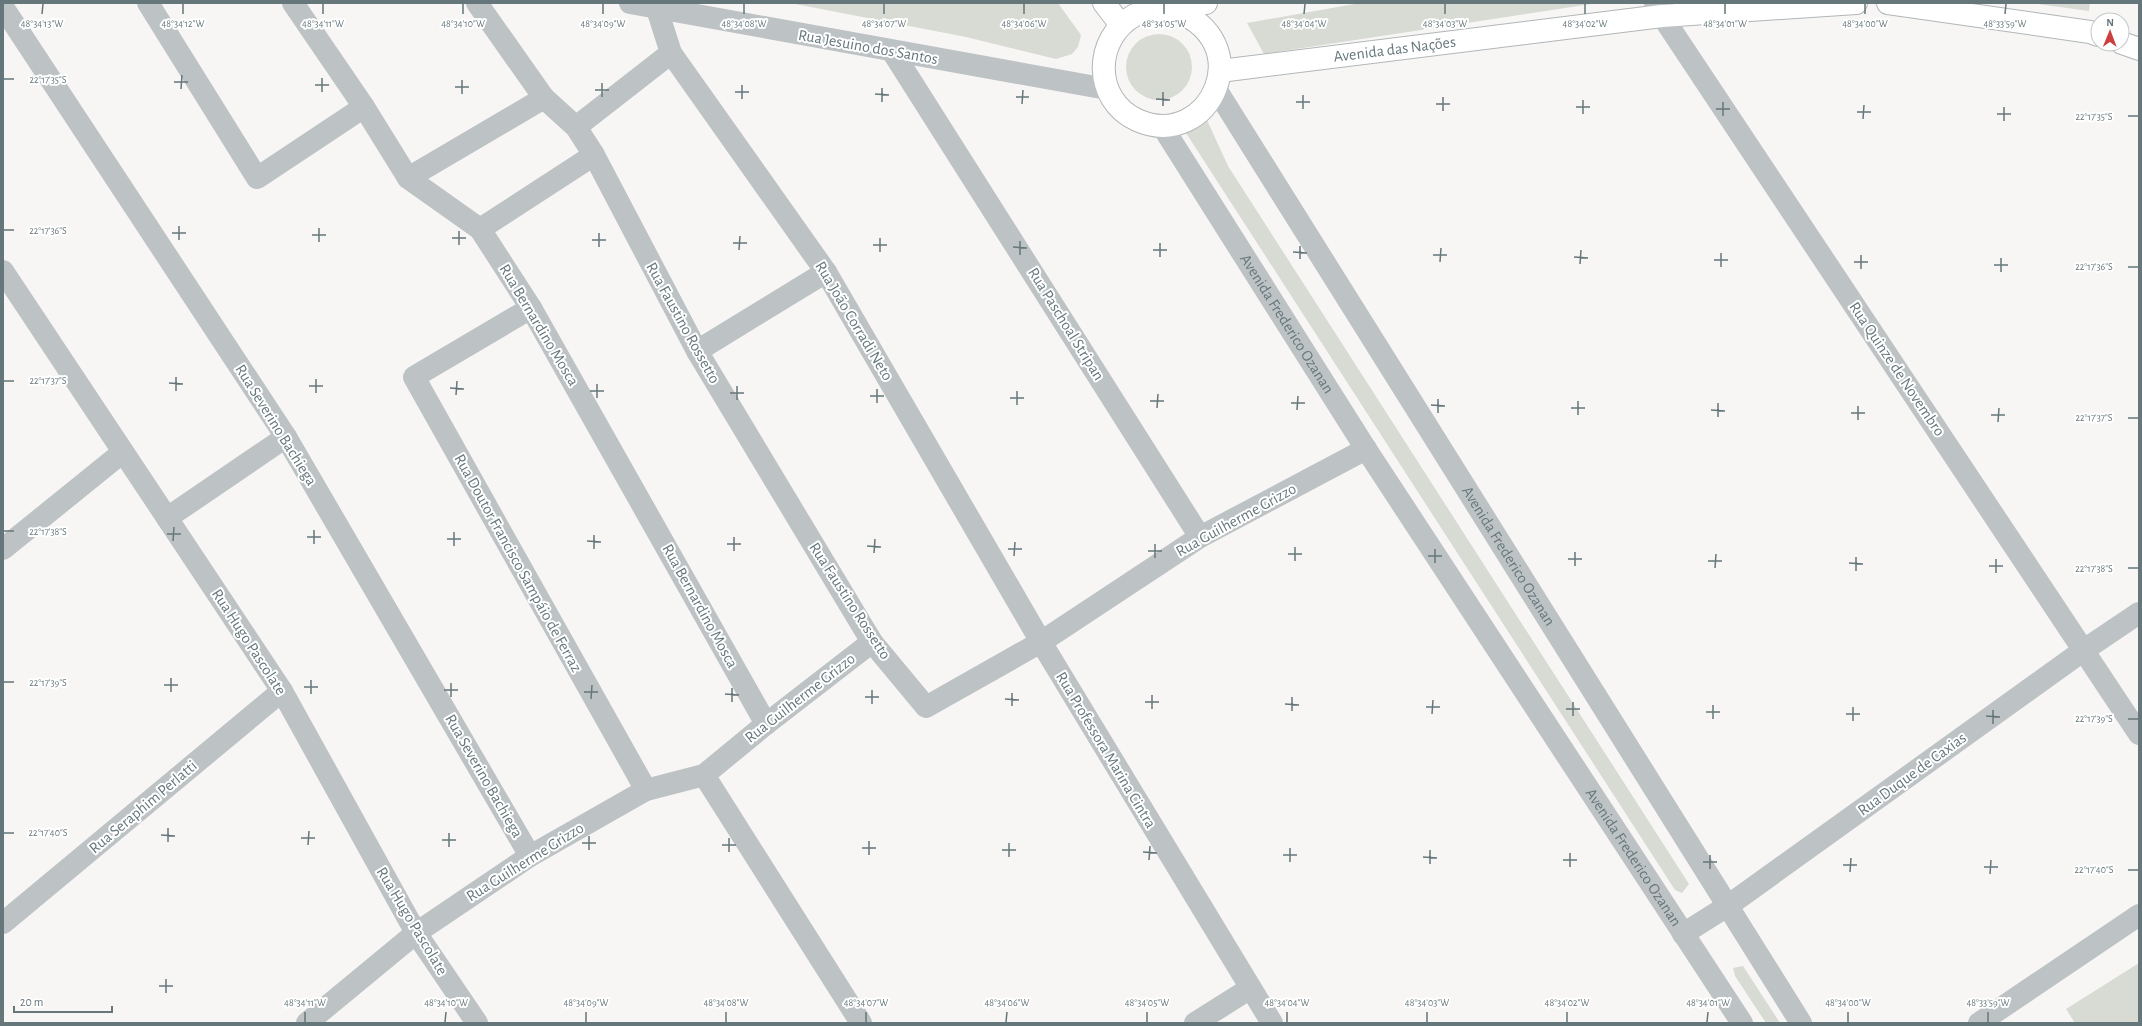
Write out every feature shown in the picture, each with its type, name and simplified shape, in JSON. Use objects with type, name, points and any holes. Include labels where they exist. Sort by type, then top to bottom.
[{"type":"main road","points":[[1104,3],[1121,25]]},
{"type":"main road","points":[[1157,7],[1187,14],[1201,24],[1212,38],[1219,54],[1218,80],[1208,104],[1195,115],[1179,123],[1162,126],[1144,123],[1128,116],[1115,104],[1107,89],[1103,72],[1104,55],[1110,38],[1121,25],[1136,15],[1157,7],[1206,3]]},
{"type":"main road","name":"Avenida das Nações","points":[[1218,80],[1658,10],[1856,3]]},
{"type":"main road","points":[[1888,3],[2090,32]]},
{"type":"street","points":[[148,3],[256,178],[364,107]]},
{"type":"street","name":"Rua Bernardino Mosca","points":[[293,3],[364,107],[408,178],[480,229],[531,308],[766,724]]},
{"type":"street","name":"Rua Faustino Rossetto","points":[[477,3],[544,98],[576,127],[594,155],[697,351],[872,642],[926,707]]},
{"type":"street","name":"Rua Jesuino dos Santos","points":[[630,3],[1107,89]]},
{"type":"street","name":"Rua Severino Bachiega","points":[[3,7],[286,438],[530,856]]},
{"type":"street","name":"Rua João Corradi Neto","points":[[657,9],[671,53],[826,272],[1041,642]]},
{"type":"street","name":"Rua Quinze de Novembro","points":[[1658,10],[2139,734]]},
{"type":"street","name":"Rua Paschoal Stripan","points":[[892,51],[1200,537]]},
{"type":"street","points":[[576,127],[671,53]]},
{"type":"street","name":"Avenida Frederico Ozanan","points":[[1218,80],[1801,1023]]},
{"type":"street","points":[[408,178],[544,98]]},
{"type":"street","name":"Avenida Frederico Ozanan","points":[[1162,126],[1366,449],[1742,1023]]},
{"type":"street","points":[[480,229],[594,155]]},
{"type":"street","name":"Rua Hugo Pascolate","points":[[3,271],[282,691],[416,933],[477,1023]]},
{"type":"street","points":[[697,351],[826,272]]},
{"type":"street","name":"Rua Doutor Francisco Sampáio de Ferraz","points":[[531,308],[414,377],[646,790]]},
{"type":"street","points":[[167,518],[286,438]]},
{"type":"street","name":"Rua Guilherme Grizzo","points":[[926,707],[1041,642],[1200,537],[1366,449]]},
{"type":"street","points":[[3,550],[123,452]]},
{"type":"street","name":"Rua Duque de Caxias","points":[[1684,934],[1729,905],[2084,650],[2139,613]]},
{"type":"street","name":"Rua Guilherme Grizzo","points":[[307,1023],[416,933],[530,856],[646,790],[704,775],[766,724],[872,642]]},
{"type":"street","name":"Rua Professora Marina Cintra","points":[[1041,642],[1249,989],[1272,1023]]},
{"type":"street","name":"Rua Seraphim Perlatti","points":[[3,923],[282,691]]},
{"type":"street","points":[[704,775],[861,1023]]},
{"type":"street","points":[[1979,1023],[2139,915]]},
{"type":"street","points":[[1195,1023],[1249,989]]},
{"type":"shaded area","points":[[790,3],[1058,3],[1081,35],[1078,47],[1072,54],[1056,59],[966,37]]},
{"type":"shaded area","points":[[1360,3],[1598,3],[1264,54],[1247,23]]},
{"type":"shaded area","points":[[2030,3],[2090,3],[2089,11]]},
{"type":"shaded area","points":[[1159,34],[1171,37],[1182,44],[1189,55],[1192,67],[1189,79],[1182,90],[1171,97],[1159,100],[1147,97],[1136,90],[1129,79],[1126,67],[1129,55],[1136,44],[1147,37]]},
{"type":"shaded area","points":[[1207,120],[1228,166],[1689,884],[1682,893],[1675,890],[1186,133]]},
{"type":"shaded area","points":[[2139,963],[2139,1023],[2075,1023],[2066,1009]]},
{"type":"shaded area","points":[[1743,966],[1780,1023],[1766,1023],[1735,976],[1733,968]]}]
